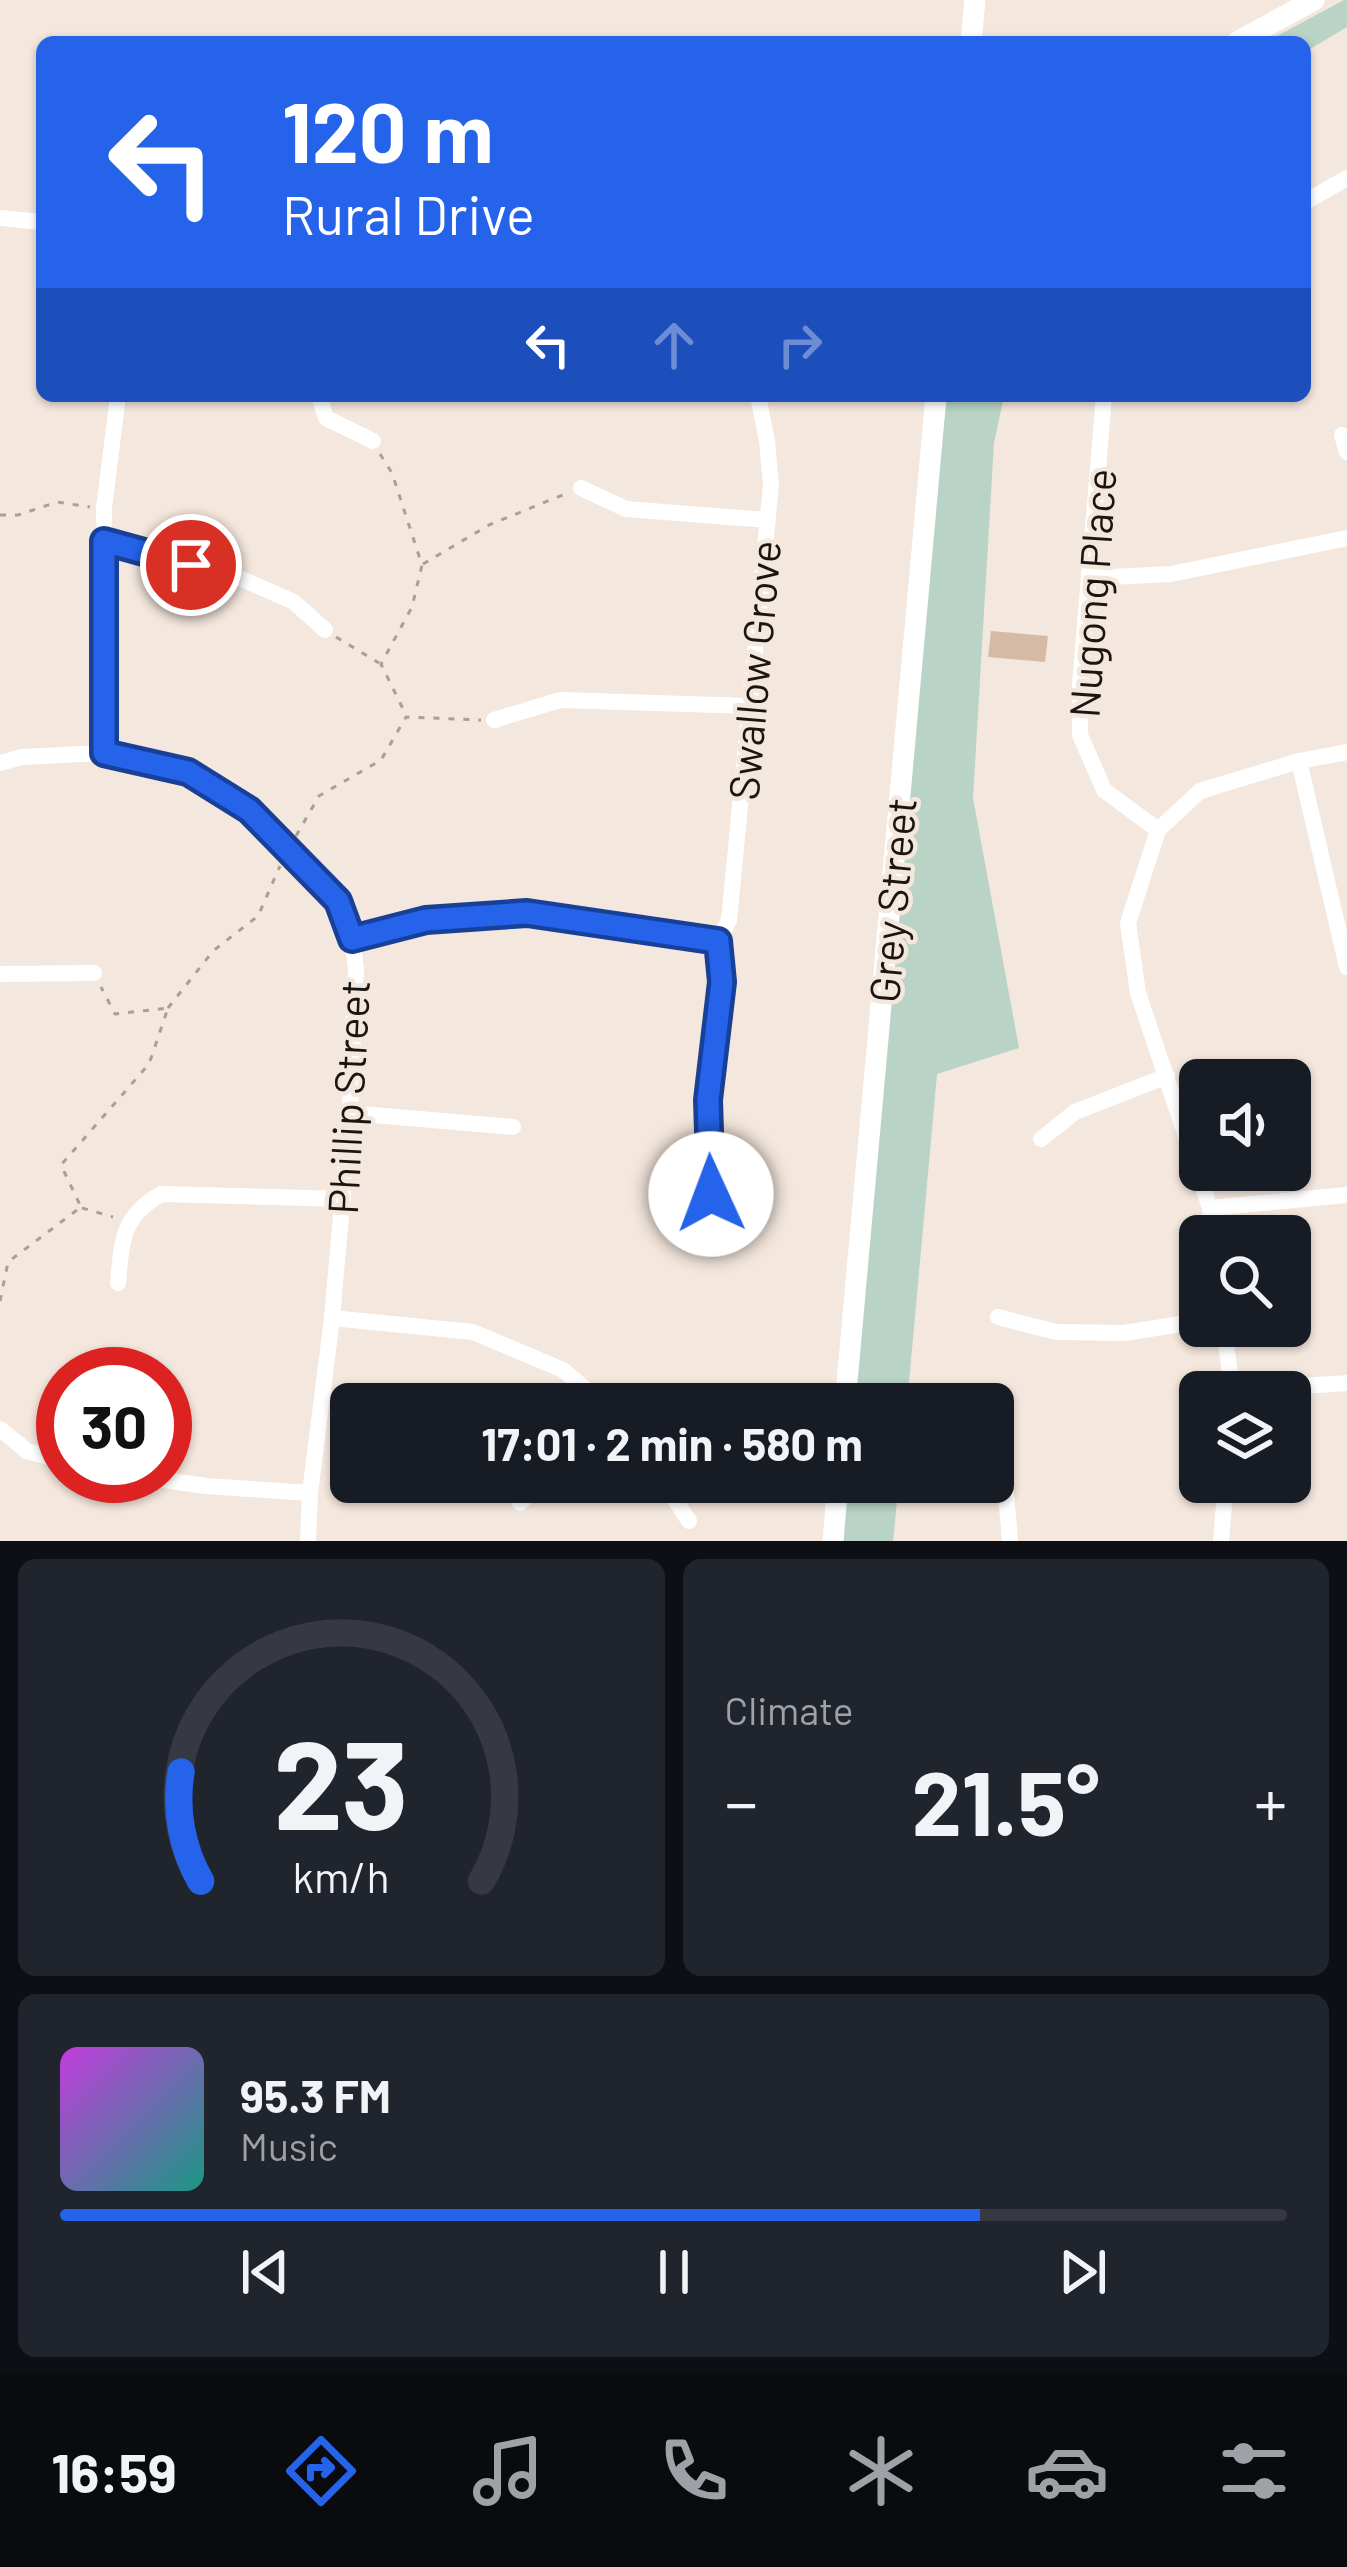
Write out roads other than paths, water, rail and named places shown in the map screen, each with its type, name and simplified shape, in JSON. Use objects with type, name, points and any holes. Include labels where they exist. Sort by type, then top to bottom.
[{"type":"main road","points":[[972,36],[975,0]]},
{"type":"main road","points":[[1248,36],[1314,0]]},
{"type":"main road","name":"Grey Street","points":[[847,1383],[936,402]]},
{"type":"main road","points":[[832,1541],[836,1503]]},
{"type":"street","points":[[1311,199],[1347,178]]},
{"type":"street","points":[[0,218],[36,221]]},
{"type":"street","points":[[104,753],[104,508],[117,402]]},
{"type":"street","points":[[321,402],[326,418],[373,441]]},
{"type":"street","name":"Swallow Grove","points":[[712,1240],[708,1100],[722,982],[718,941],[729,920],[771,484],[762,402]]},
{"type":"street","name":"Nugong Place","points":[[1104,402],[1080,683],[1080,735],[1104,790],[1158,830]]},
{"type":"street","points":[[581,488],[626,509],[766,520]]},
{"type":"street","points":[[1090,578],[1171,574],[1347,538]]},
{"type":"street","points":[[104,541],[235,576],[294,602],[326,630]]},
{"type":"street","points":[[494,720],[560,700],[751,706]]},
{"type":"street","points":[[1211,1215],[1138,993],[1128,923],[1158,830],[1201,791],[1299,761],[1347,752]]},
{"type":"street","name":"Phillip Street","points":[[0,764],[22,758],[104,753],[188,772],[249,810],[338,901],[352,939],[356,968],[350,1113],[308,1541]]},
{"type":"street","points":[[1299,761],[1347,967]]},
{"type":"street","points":[[352,939],[426,920],[527,913],[718,941]]},
{"type":"street","points":[[0,974],[94,974]]},
{"type":"street","points":[[1041,1139],[1075,1112],[1167,1076]]},
{"type":"street","points":[[350,1113],[513,1127]]},
{"type":"street","points":[[118,1283],[129,1222],[141,1206],[161,1194],[343,1199]]},
{"type":"street","points":[[1210,1208],[1347,1195]]},
{"type":"street","points":[[998,1317],[1055,1332],[1124,1333],[1179,1324]]},
{"type":"street","points":[[332,1318],[472,1332],[563,1370],[578,1383]]},
{"type":"street","points":[[1311,1386],[1347,1383]]},
{"type":"street","points":[[0,1429],[36,1454]]},
{"type":"street","points":[[192,1484],[310,1492]]},
{"type":"street","points":[[677,1503],[689,1521]]},
{"type":"street","points":[[1007,1503],[1010,1541]]},
{"type":"street","points":[[1221,1541],[1224,1503]]}]
